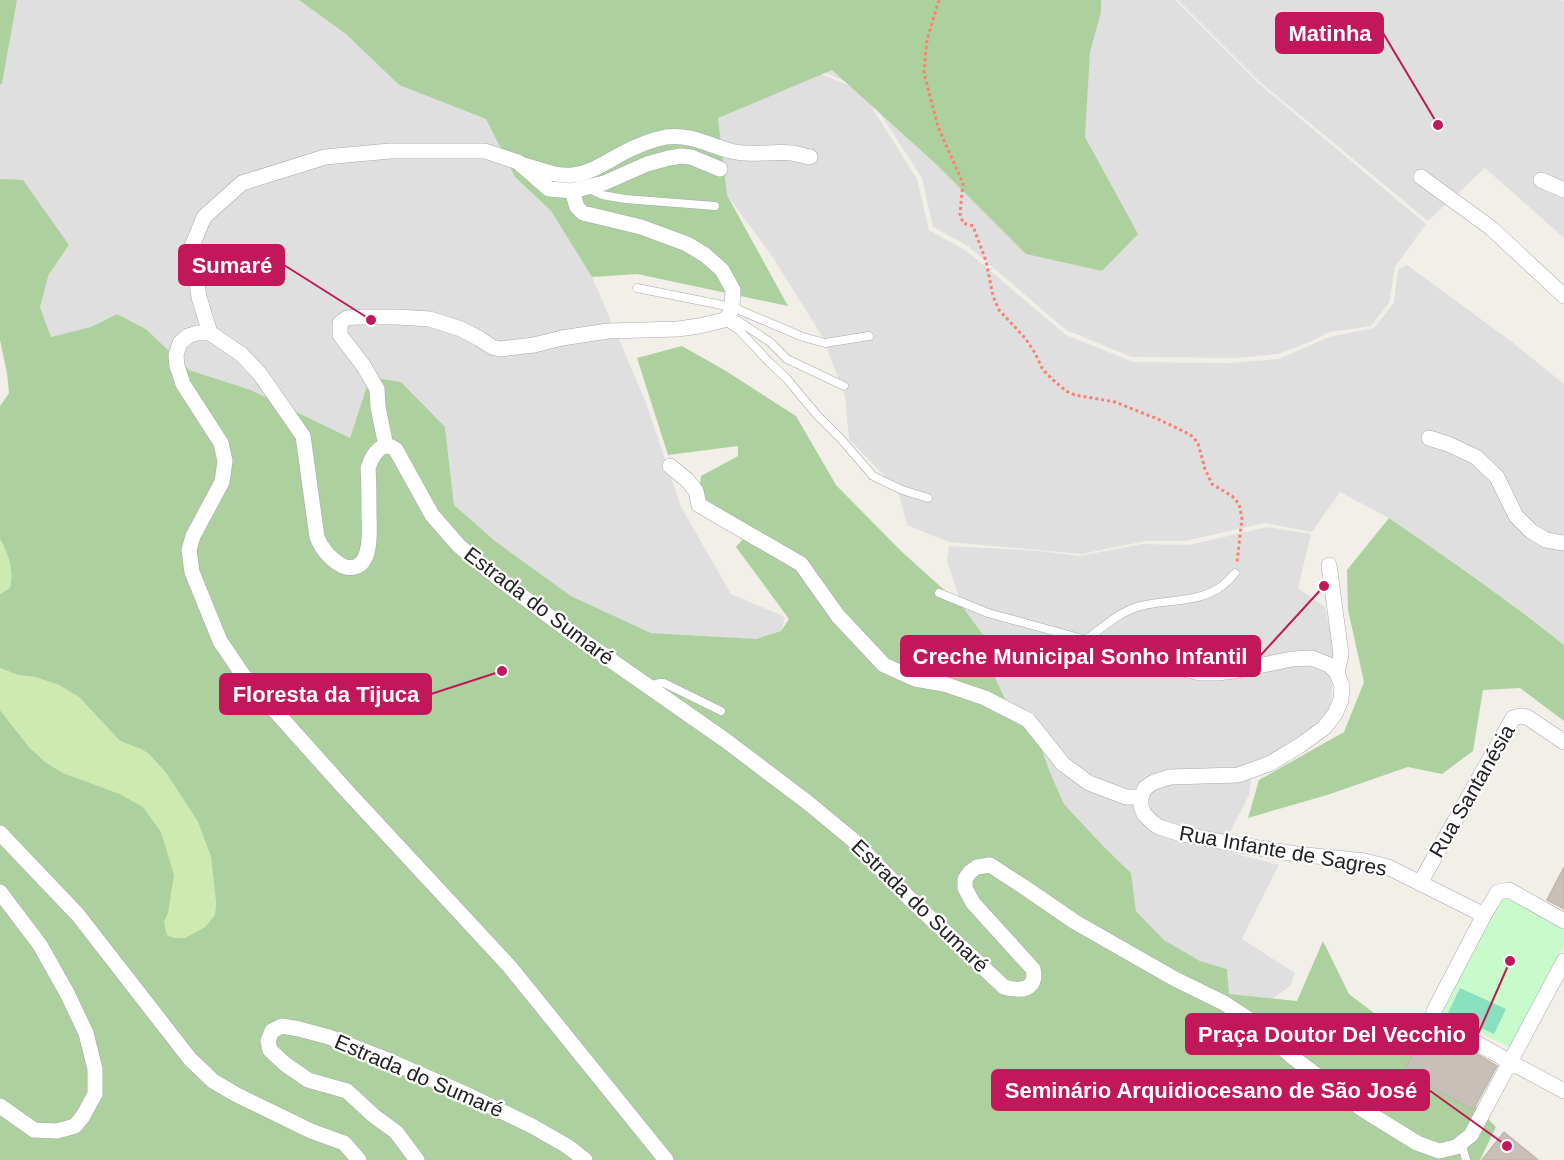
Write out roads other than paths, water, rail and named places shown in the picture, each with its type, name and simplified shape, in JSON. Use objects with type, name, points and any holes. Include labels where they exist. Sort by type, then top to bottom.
[{"type":"street","points":[[669,136],[687,142],[691,157]]},
{"type":"street","points":[[210,333],[199,297],[192,246],[204,217],[242,183],[325,157],[390,151],[485,151],[557,175],[575,175],[600,166],[626,151],[669,136],[704,141],[726,150],[793,153],[810,157]]},
{"type":"street","points":[[520,164],[549,189],[579,189],[604,183],[647,164],[681,156],[691,157],[720,169]]},
{"type":"street","points":[[1421,177],[1491,228],[1564,296]]},
{"type":"street","points":[[1541,180],[1564,190]]},
{"type":"street","points":[[579,189],[577,207],[583,213],[641,227],[687,244],[705,255],[722,270],[733,290],[728,314],[699,326],[678,329],[608,331],[500,349],[461,329],[430,318],[397,316],[347,318],[340,323],[340,335],[363,365],[377,389],[378,407],[386,446],[375,453],[370,460],[369,543],[364,560],[359,565],[347,568],[339,564],[321,547],[317,537],[303,436],[260,374],[242,354],[210,333],[188,336],[180,343],[176,355],[177,366],[183,384],[220,443],[225,461],[222,482],[193,536],[189,550],[192,572],[220,641],[243,675],[510,967],[666,1160]]},
{"type":"street","points":[[1429,438],[1476,457],[1497,477],[1516,516],[1531,531],[1546,540],[1564,543]]},
{"type":"street","name":"Estrada do Sumaré","points":[[386,446],[396,450],[432,515],[459,546],[569,632],[724,740],[807,802],[853,840],[910,898],[1005,987],[1016,991],[1024,990],[1031,985],[1035,976],[1033,969],[973,903],[965,888],[965,879],[977,867],[990,865],[1075,922],[1175,979],[1224,1003],[1250,1020],[1294,1059],[1362,1109],[1417,1143],[1440,1151],[1456,1147],[1461,1142]]},
{"type":"street","points":[[670,466],[696,491],[699,505],[801,564],[838,616],[884,665],[915,679],[944,684],[985,698],[1028,720],[1063,764],[1089,783],[1126,797],[1141,797],[1145,788],[1154,782],[1170,777],[1238,775],[1269,764],[1324,728],[1335,714],[1341,700],[1342,686],[1337,673],[1329,665],[1312,658],[1233,671],[1200,673],[1164,664]]},
{"type":"street","points":[[1329,565],[1341,654],[1337,673]]},
{"type":"street","name":"Rua Santanésia","points":[[1420,883],[1513,718],[1527,717],[1564,742]]},
{"type":"street","name":"Rua Infante de Sagres","points":[[1141,797],[1144,814],[1159,828],[1296,855],[1365,861],[1388,867],[1484,915]]},
{"type":"street","points":[[0,833],[78,915],[190,1059],[213,1080],[283,1118],[344,1143],[359,1160]]},
{"type":"street","points":[[1564,921],[1509,890],[1498,892],[1433,1016],[1436,1020],[1564,1091]]},
{"type":"street","points":[[0,892],[40,945],[86,1033],[95,1069],[95,1094],[75,1126],[57,1131],[34,1130],[0,1106]]},
{"type":"street","points":[[1461,1142],[1471,1136],[1564,961]]},
{"type":"street","name":"Estrada do Sumaré","points":[[417,1160],[396,1132],[374,1116],[347,1091],[308,1080],[285,1064],[270,1050],[268,1041],[272,1031],[282,1026],[309,1032],[385,1059],[532,1126],[567,1146],[585,1160]]},
{"type":"lane","points":[[579,189],[625,199],[715,206]]},
{"type":"lane","points":[[637,288],[825,343],[868,336]]},
{"type":"lane","points":[[728,314],[770,342],[787,359],[844,386]]},
{"type":"lane","points":[[728,314],[740,331],[787,379],[810,408],[873,476],[902,490],[928,498]]},
{"type":"lane","points":[[1086,640],[1129,610],[1161,602],[1198,597],[1221,587],[1235,573]]},
{"type":"lane","points":[[939,593],[988,613],[1164,664]]},
{"type":"lane","points":[[648,686],[664,683],[721,711]]},
{"type":"lane","points":[[1461,1142],[1466,1160]]},
{"type":"place","name":"Matinha","points":[[1438,125]]},
{"type":"place","name":"Sumaré","points":[[371,320]]},
{"type":"place","name":"Creche Municipal Sonho Infantil","points":[[1324,586]]},
{"type":"place","name":"Floresta da Tijuca","points":[[502,671]]},
{"type":"place","name":"Praça Doutor Del Vecchio","points":[[1510,961]]},
{"type":"place","name":"Seminário Arquidiocesano de São José","points":[[1507,1146]]}]
